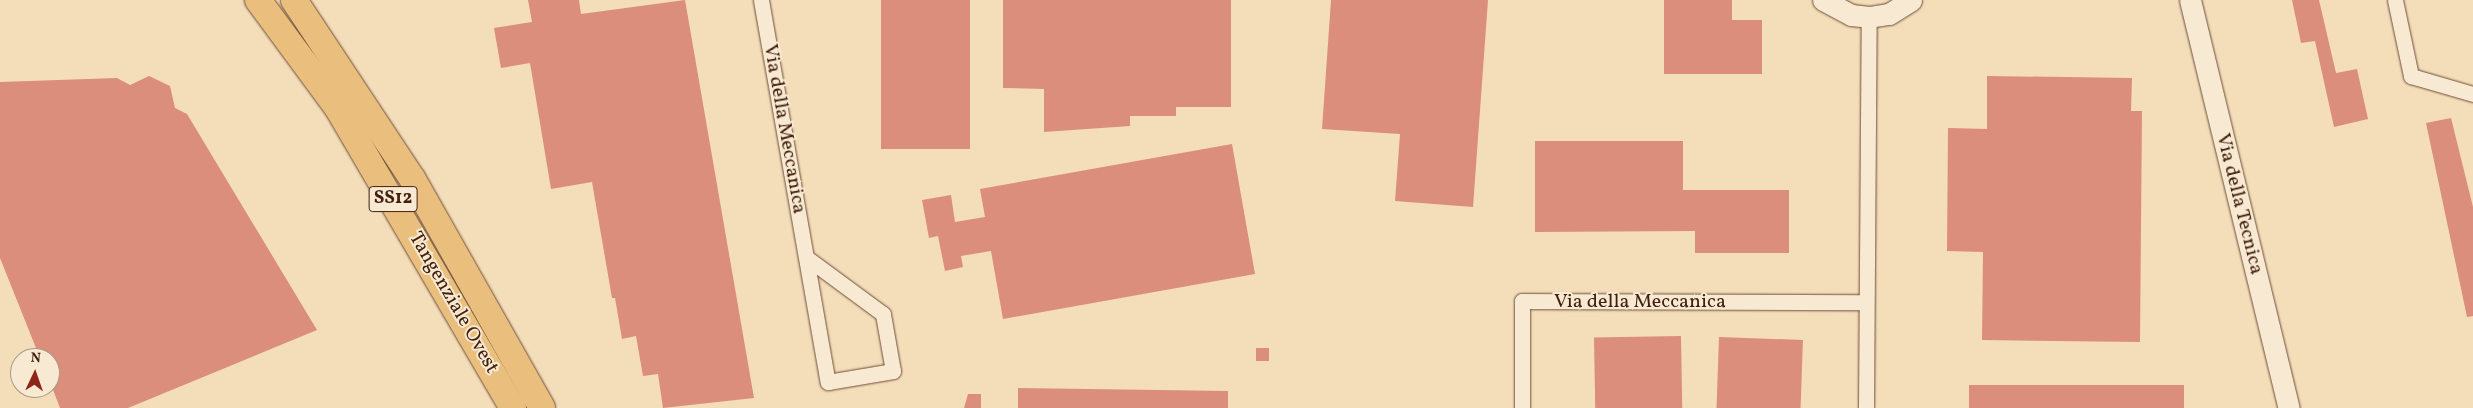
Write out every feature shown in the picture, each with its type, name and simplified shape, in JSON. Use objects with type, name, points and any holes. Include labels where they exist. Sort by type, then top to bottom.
[{"type":"highway","name":"Tangenziale Ovest","points":[[258,0],[337,107],[513,408]]},
{"type":"highway","name":"Tangenziale Ovest","points":[[294,0],[412,178],[542,408]]},
{"type":"street","name":"Via della Meccanica","points":[[761,0],[828,382],[893,371],[883,314],[807,258]]},
{"type":"street","points":[[1823,0],[1851,15],[1869,17],[1890,14],[1911,0]]},
{"type":"street","name":"Via della Tecnica","points":[[2190,0],[2289,408]]},
{"type":"street","points":[[2395,0],[2410,76],[2473,94]]},
{"type":"street","points":[[1866,408],[1865,302],[1869,17]]},
{"type":"street","name":"Via della Meccanica","points":[[1522,408],[1522,302],[1865,302]]},
{"type":"building","points":[[528,0],[579,0],[581,14],[685,0],[754,398],[663,408],[658,374],[643,376],[636,336],[622,339],[615,298],[612,298],[592,182],[551,189],[530,63],[501,68],[494,28],[532,22]]},
{"type":"building","points":[[881,0],[970,0],[970,149],[881,149]]},
{"type":"building","points":[[1003,0],[1231,0],[1231,107],[1176,107],[1176,116],[1130,116],[1130,126],[1044,132],[1044,89],[1003,88]]},
{"type":"building","points":[[1331,0],[1488,0],[1473,207],[1395,201],[1400,134],[1322,129]]},
{"type":"building","points":[[1664,0],[1732,0],[1732,20],[1762,20],[1762,74],[1664,74]]},
{"type":"building","points":[[2292,0],[2319,0],[2336,73],[2357,69],[2368,119],[2334,127],[2315,41],[2301,43]]},
{"type":"building","points":[[149,76],[170,86],[175,108],[187,114],[317,330],[128,408],[60,408],[56,398],[60,398],[60,348],[36,348],[0,258],[0,82],[117,78],[130,85]]},
{"type":"building","points":[[1987,76],[2132,78],[2131,111],[2142,111],[2140,342],[1982,340],[1983,252],[1947,251],[1948,128],[1987,129]]},
{"type":"building","points":[[2451,118],[2473,207],[2473,316],[2467,317],[2426,123]]},
{"type":"building","points":[[1535,141],[1683,141],[1683,190],[1789,190],[1789,253],[1695,253],[1695,231],[1535,232]]},
{"type":"building","points":[[1232,144],[1255,274],[1003,319],[991,251],[961,256],[963,267],[945,271],[938,236],[929,238],[922,200],[951,195],[955,222],[985,217],[980,189]]},
{"type":"building","points":[[1681,336],[1682,408],[1595,408],[1594,338]]},
{"type":"building","points":[[1719,337],[1803,340],[1801,408],[1717,408]]},
{"type":"building","points":[[1256,348],[1269,348],[1269,361],[1256,361]]},
{"type":"building","points":[[1969,385],[2184,385],[2184,408],[1969,408]]},
{"type":"building","points":[[1018,388],[1228,391],[1228,408],[1018,408]]},
{"type":"building","points":[[968,394],[981,394],[981,408],[964,408]]}]
